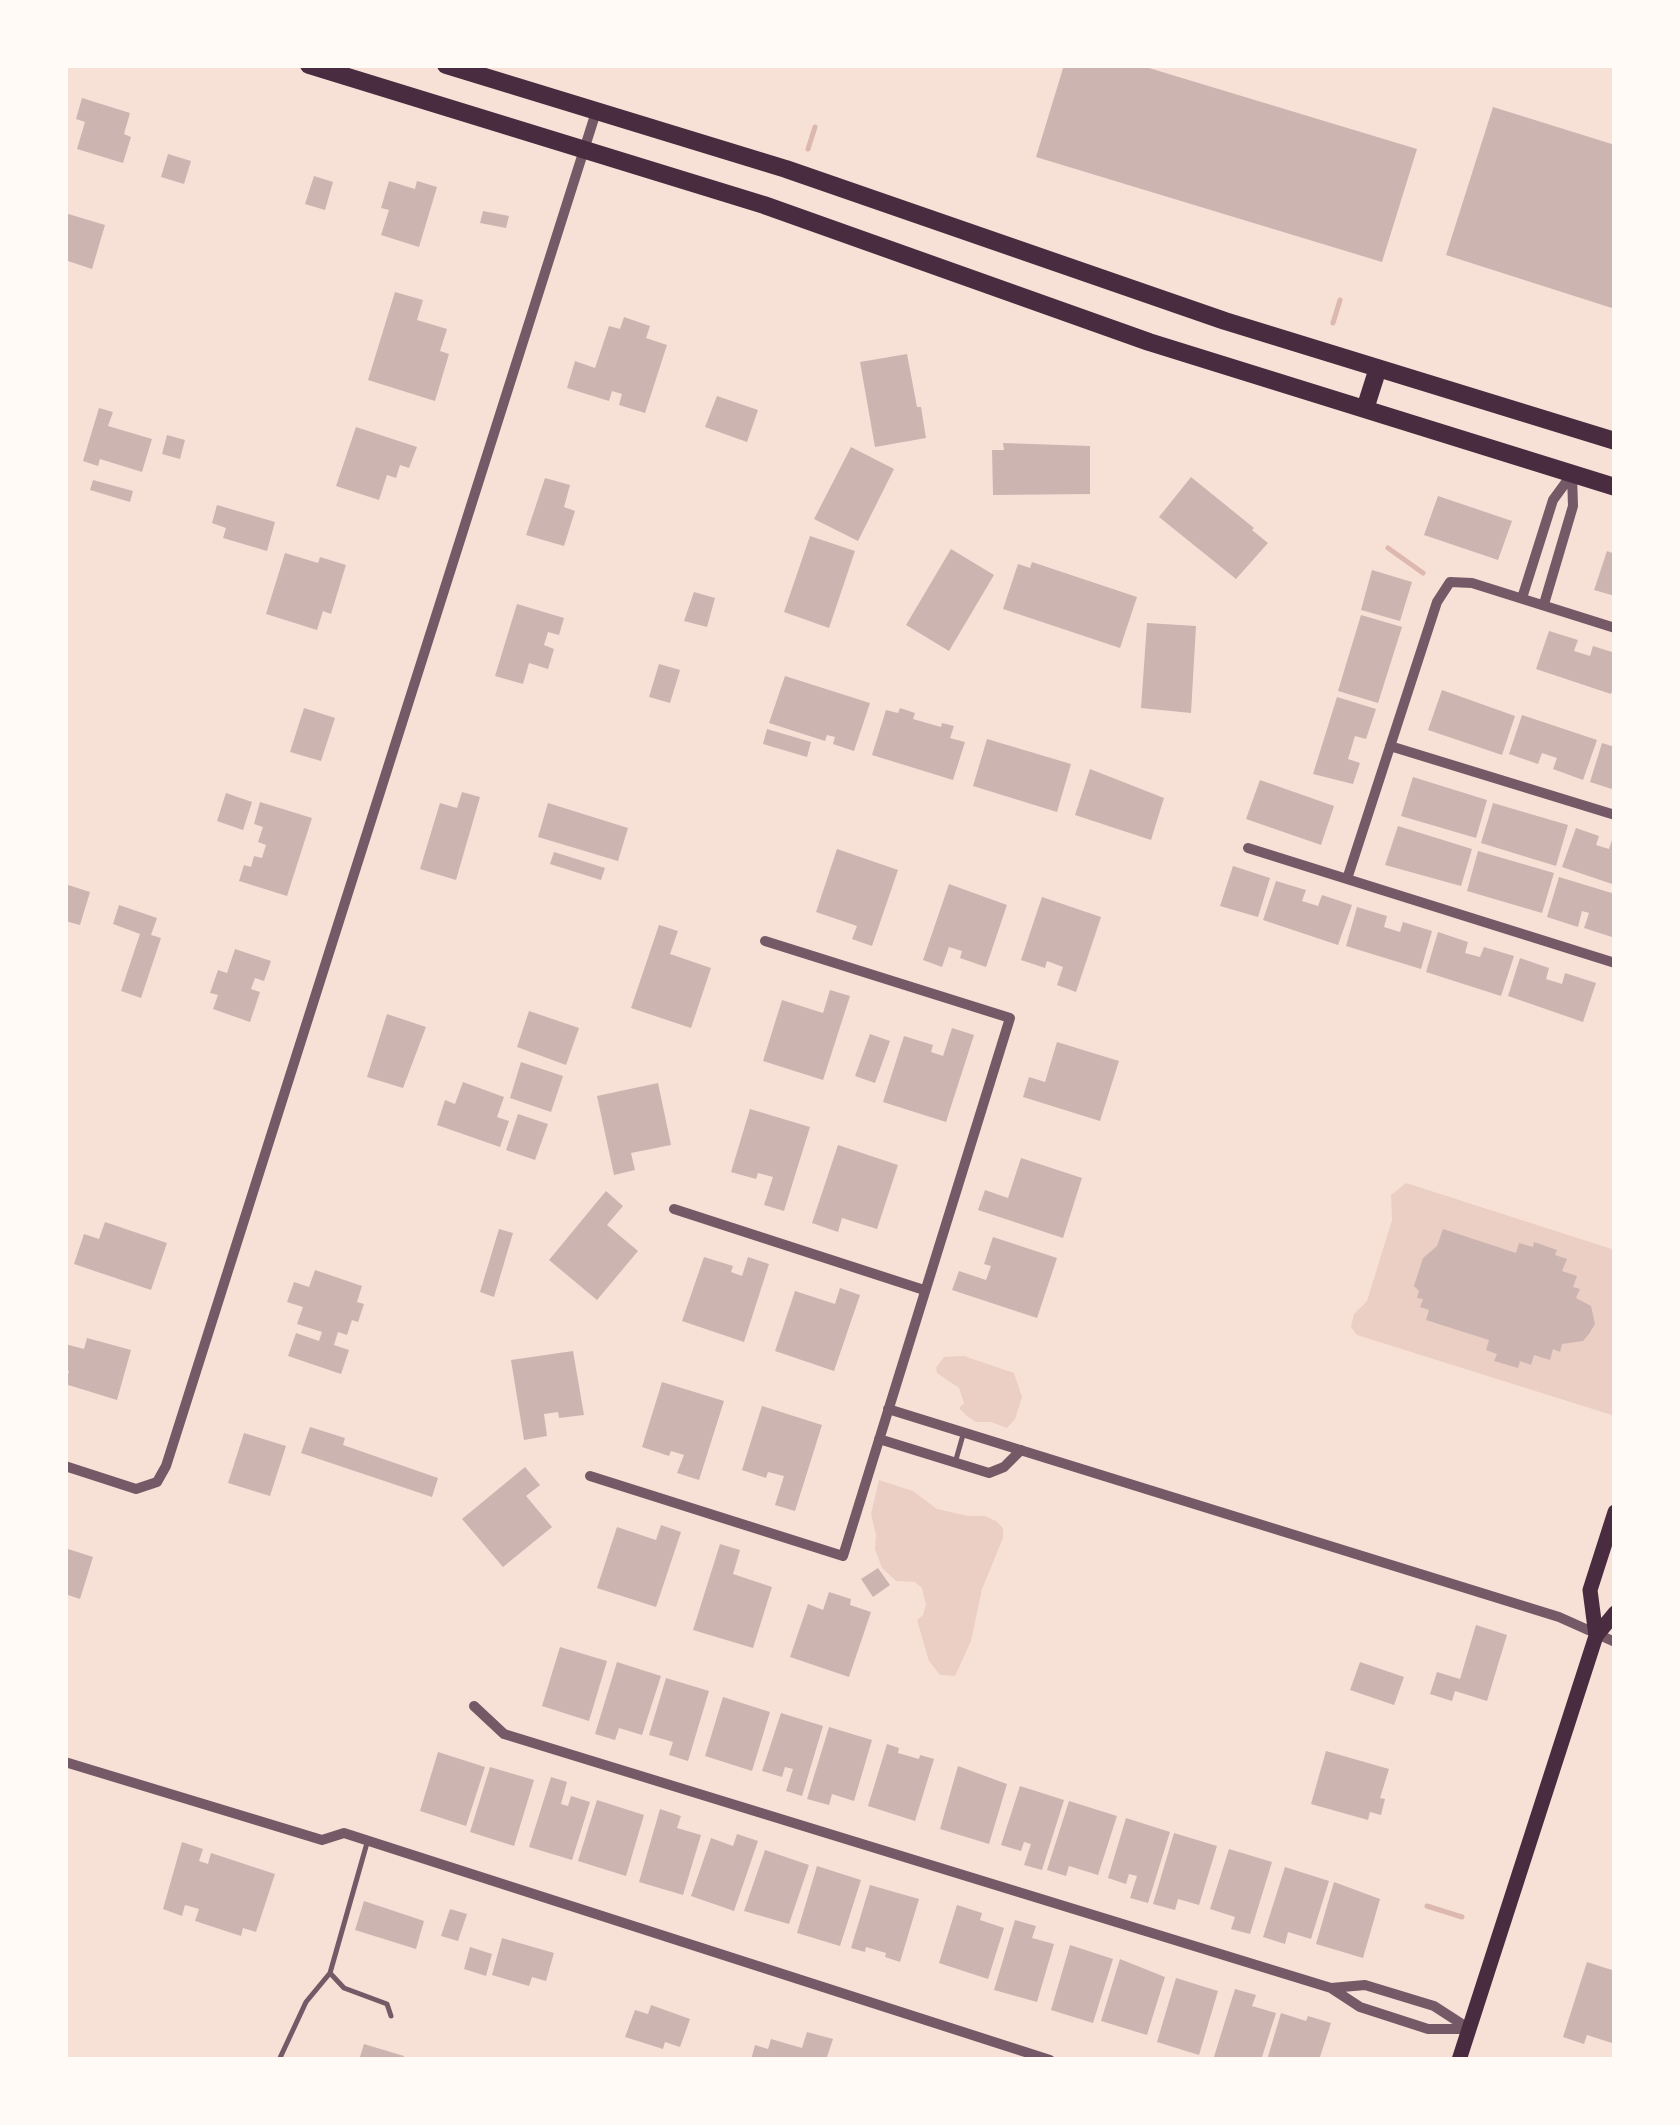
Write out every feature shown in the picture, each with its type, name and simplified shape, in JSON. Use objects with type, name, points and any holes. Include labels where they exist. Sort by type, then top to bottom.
[{"type":"main road","points":[[309,65],[764,204],[1168,348],[1615,486]]},
{"type":"main road","points":[[446,65],[786,169],[1054,264],[1615,441]]},
{"type":"main road","points":[[1365,409],[1378,368]]},
{"type":"main road","points":[[1596,1636],[1590,1590],[1615,1512]]},
{"type":"main road","points":[[1459,2060],[1596,1636],[1615,1613]]},
{"type":"street","points":[[65,1466],[136,1489],[157,1482],[166,1466],[596,112]]},
{"type":"street","points":[[1522,598],[1553,500],[1572,474]]},
{"type":"street","points":[[1544,604],[1573,506],[1572,474]]},
{"type":"street","points":[[1538,548],[1559,554]]},
{"type":"street","points":[[1347,879],[1437,602],[1450,582],[1472,583],[1615,628]]},
{"type":"street","points":[[1390,746],[1615,815]]},
{"type":"street","points":[[1248,848],[1615,964]]},
{"type":"street","points":[[590,1476],[843,1556],[1010,1018],[764,941]]},
{"type":"street","points":[[674,1209],[924,1290]]},
{"type":"street","points":[[888,1409],[1559,1617],[1615,1642]]},
{"type":"street","points":[[879,1439],[988,1473],[1004,1467],[1021,1450]]},
{"type":"street","points":[[474,1706],[504,1734],[1331,1988],[1360,2007],[1428,2028],[1469,2029]]},
{"type":"street","points":[[65,1762],[322,1840],[344,1833],[368,1840],[1050,2060]]},
{"type":"street","points":[[1331,1988],[1365,1985],[1382,1990],[1434,2006],[1469,2029]]},
{"type":"street","points":[[1376,2012],[1382,1990]]},
{"type":"lane","points":[[954,1463],[964,1432]]},
{"type":"lane","points":[[278,2060],[306,2002],[330,1973],[368,1840]]},
{"type":"lane","points":[[330,1973],[344,1988],[386,2004],[391,2016]]},
{"type":"shaded area","points":[[1406,1183],[1615,1250],[1615,1416],[1357,1335],[1351,1327],[1354,1314],[1367,1301],[1392,1220],[1391,1195]]},
{"type":"shaded area","points":[[964,1356],[1014,1373],[1022,1397],[1015,1419],[1007,1428],[968,1417],[959,1408],[964,1403],[959,1388],[937,1373],[944,1357]]},
{"type":"shaded area","points":[[879,1480],[913,1491],[937,1509],[985,1516],[1003,1528],[1003,1538],[982,1589],[971,1641],[955,1676],[940,1675],[929,1661],[917,1620],[926,1605],[922,1588],[915,1582],[896,1581],[882,1568],[875,1549],[871,1514]]},
{"type":"building","points":[[1064,65],[1139,65],[1417,149],[1382,262],[1036,157]]},
{"type":"building","points":[[82,98],[130,113],[124,134],[131,137],[123,163],[77,149],[85,122],[76,119]]},
{"type":"building","points":[[1493,107],[1615,145],[1615,309],[1446,255]]},
{"type":"building","points":[[168,154],[191,161],[184,184],[161,177]]},
{"type":"building","points":[[314,176],[333,182],[325,210],[305,204]]},
{"type":"building","points":[[389,181],[415,189],[417,181],[437,187],[419,247],[381,235],[389,210],[381,208]]},
{"type":"building","points":[[483,211],[509,216],[506,228],[480,223]]},
{"type":"building","points":[[65,213],[105,225],[92,269],[65,260]]},
{"type":"building","points":[[395,292],[423,300],[417,320],[447,329],[440,351],[449,354],[435,401],[368,380]]},
{"type":"building","points":[[624,317],[650,326],[646,338],[667,345],[645,413],[619,405],[622,394],[612,391],[609,401],[567,388],[575,361],[595,368],[609,326],[620,329]]},
{"type":"building","points":[[907,354],[926,438],[875,447],[860,362]]},
{"type":"building","points":[[717,396],[758,410],[747,442],[705,427]]},
{"type":"building","points":[[99,408],[113,412],[108,426],[152,439],[142,472],[100,459],[98,466],[83,461]]},
{"type":"building","points":[[356,427],[417,447],[409,468],[400,465],[396,478],[387,475],[379,500],[336,486]]},
{"type":"building","points":[[167,435],[185,440],[180,459],[162,454]]},
{"type":"building","points":[[1003,443],[1090,446],[1090,494],[993,495],[992,450],[1004,450]]},
{"type":"building","points":[[851,447],[894,469],[858,541],[814,519]]},
{"type":"building","points":[[1191,477],[1268,543],[1236,579],[1159,517]]},
{"type":"building","points":[[545,478],[570,485],[564,507],[575,511],[564,546],[526,535]]},
{"type":"building","points":[[93,480],[133,491],[130,502],[90,490]]},
{"type":"building","points":[[1438,496],[1512,521],[1498,560],[1424,535]]},
{"type":"building","points":[[217,505],[275,522],[267,551],[223,538],[226,528],[212,523]]},
{"type":"building","points":[[810,536],[855,551],[829,628],[784,612]]},
{"type":"building","points":[[951,549],[994,575],[949,651],[906,625]]},
{"type":"building","points":[[1607,551],[1615,554],[1615,596],[1594,590]]},
{"type":"building","points":[[285,553],[318,563],[320,557],[346,565],[331,614],[323,611],[317,630],[266,614]]},
{"type":"building","points":[[1032,562],[1137,597],[1120,648],[1003,609],[1018,564],[1030,568]]},
{"type":"building","points":[[1372,570],[1412,582],[1400,621],[1361,610]]},
{"type":"building","points":[[694,592],[715,598],[707,627],[684,621]]},
{"type":"building","points":[[517,604],[564,618],[559,635],[548,632],[544,645],[554,649],[548,669],[529,663],[523,684],[495,676]]},
{"type":"building","points":[[1361,615],[1402,627],[1378,703],[1338,691]]},
{"type":"building","points":[[1147,623],[1196,626],[1191,713],[1141,708]]},
{"type":"building","points":[[1549,631],[1578,640],[1574,651],[1590,656],[1593,646],[1615,653],[1611,694],[1536,669]]},
{"type":"building","points":[[659,664],[680,670],[670,703],[649,697]]},
{"type":"building","points":[[785,676],[870,703],[854,751],[833,744],[835,737],[827,735],[825,741],[769,723]]},
{"type":"building","points":[[1442,690],[1515,716],[1502,755],[1428,730]]},
{"type":"building","points":[[1337,697],[1376,709],[1366,739],[1355,736],[1348,759],[1360,763],[1353,784],[1313,774]]},
{"type":"building","points":[[304,708],[335,718],[321,761],[290,752]]},
{"type":"building","points":[[900,708],[915,713],[913,719],[941,727],[942,723],[954,726],[950,738],[965,742],[953,780],[872,755],[886,710],[898,713]]},
{"type":"building","points":[[1522,715],[1597,740],[1583,780],[1553,769],[1557,758],[1542,753],[1538,764],[1509,754]]},
{"type":"building","points":[[767,729],[811,742],[807,757],[763,744]]},
{"type":"building","points":[[987,739],[1071,764],[1057,812],[973,786]]},
{"type":"building","points":[[1602,743],[1615,747],[1615,790],[1590,782]]},
{"type":"building","points":[[1090,769],[1164,798],[1151,840],[1075,815]]},
{"type":"building","points":[[1413,777],[1487,800],[1476,838],[1401,816]]},
{"type":"building","points":[[1260,780],[1334,806],[1321,845],[1246,819]]},
{"type":"building","points":[[462,792],[480,797],[456,880],[420,869],[440,803],[457,808]]},
{"type":"building","points":[[226,793],[252,802],[243,830],[217,821]]},
{"type":"building","points":[[260,802],[312,818],[287,896],[239,881],[244,865],[251,867],[254,856],[262,858],[266,845],[258,842],[263,827],[254,824]]},
{"type":"building","points":[[548,803],[628,828],[618,861],[538,837]]},
{"type":"building","points":[[1493,803],[1568,825],[1556,866],[1481,843]]},
{"type":"building","points":[[1398,826],[1472,849],[1461,886],[1385,865]]},
{"type":"building","points":[[1576,828],[1599,836],[1596,845],[1609,849],[1615,841],[1615,885],[1562,867]]},
{"type":"building","points":[[837,849],[898,870],[872,946],[852,939],[857,926],[816,912]]},
{"type":"building","points":[[1478,851],[1554,873],[1542,913],[1467,891]]},
{"type":"building","points":[[554,852],[605,868],[601,880],[550,864]]},
{"type":"building","points":[[1233,866],[1270,878],[1258,917],[1220,906]]},
{"type":"building","points":[[1559,877],[1615,894],[1615,938],[1584,928],[1589,913],[1582,911],[1578,927],[1547,917]]},
{"type":"building","points":[[1276,881],[1306,890],[1302,901],[1318,906],[1322,895],[1352,905],[1338,945],[1263,920]]},
{"type":"building","points":[[65,884],[90,892],[80,925],[65,921]]},
{"type":"building","points":[[949,884],[1007,905],[986,967],[960,958],[962,951],[949,947],[942,967],[923,960]]},
{"type":"building","points":[[1042,897],[1101,917],[1076,992],[1057,985],[1063,967],[1047,961],[1045,968],[1021,960]]},
{"type":"building","points":[[119,905],[157,918],[151,935],[161,938],[141,998],[121,991],[140,934],[113,924]]},
{"type":"building","points":[[1357,907],[1387,916],[1384,927],[1400,932],[1403,922],[1432,931],[1421,969],[1346,946]]},
{"type":"building","points":[[659,925],[678,931],[670,954],[711,968],[691,1028],[631,1008]]},
{"type":"building","points":[[1438,932],[1468,942],[1465,953],[1480,957],[1484,947],[1514,956],[1501,996],[1426,972]]},
{"type":"building","points":[[235,949],[271,961],[264,981],[255,978],[251,989],[260,992],[250,1022],[213,1009],[218,995],[210,993],[218,970],[227,973]]},
{"type":"building","points":[[1520,958],[1549,968],[1546,979],[1562,984],[1565,973],[1596,983],[1583,1022],[1508,996]]},
{"type":"building","points":[[830,990],[850,996],[823,1080],[763,1061],[782,1000],[823,1013]]},
{"type":"building","points":[[529,1011],[579,1028],[566,1065],[517,1047]]},
{"type":"building","points":[[387,1014],[426,1027],[403,1088],[367,1077]]},
{"type":"building","points":[[952,1028],[974,1035],[946,1122],[883,1102],[904,1036],[933,1045],[931,1052],[943,1056]]},
{"type":"building","points":[[870,1034],[890,1041],[875,1083],[855,1076]]},
{"type":"building","points":[[1057,1042],[1119,1061],[1100,1121],[1023,1097],[1029,1077],[1045,1082]]},
{"type":"building","points":[[521,1062],[563,1076],[551,1112],[510,1098]]},
{"type":"building","points":[[463,1082],[504,1097],[497,1117],[509,1121],[500,1147],[437,1125],[445,1100],[455,1104]]},
{"type":"building","points":[[658,1083],[671,1145],[631,1153],[635,1170],[614,1175],[597,1096]]},
{"type":"building","points":[[750,1109],[810,1127],[784,1211],[764,1205],[773,1177],[758,1173],[756,1179],[731,1172]]},
{"type":"building","points":[[518,1114],[548,1124],[535,1160],[506,1150]]},
{"type":"building","points":[[838,1145],[898,1165],[877,1229],[842,1218],[838,1232],[812,1223]]},
{"type":"building","points":[[1021,1158],[1082,1178],[1063,1238],[978,1210],[985,1190],[1008,1198]]},
{"type":"building","points":[[606,1191],[623,1206],[607,1225],[638,1251],[597,1300],[549,1260]]},
{"type":"building","points":[[105,1222],[167,1243],[151,1290],[74,1264],[84,1234],[99,1239]]},
{"type":"building","points":[[499,1229],[513,1233],[494,1297],[480,1292]]},
{"type":"building","points":[[1443,1229],[1516,1253],[1519,1243],[1533,1247],[1534,1242],[1557,1250],[1555,1255],[1567,1259],[1562,1271],[1577,1276],[1573,1287],[1580,1289],[1576,1298],[1591,1306],[1595,1324],[1589,1334],[1583,1341],[1562,1344],[1560,1352],[1553,1349],[1550,1360],[1534,1355],[1531,1365],[1520,1361],[1518,1368],[1494,1361],[1497,1354],[1486,1350],[1489,1340],[1426,1320],[1429,1310],[1420,1307],[1423,1299],[1417,1298],[1419,1291],[1414,1286],[1423,1258],[1437,1246]]},
{"type":"building","points":[[993,1237],[1057,1258],[1037,1318],[952,1290],[959,1271],[986,1280],[991,1266],[984,1264]]},
{"type":"building","points":[[704,1257],[733,1266],[731,1272],[742,1276],[748,1257],[769,1264],[744,1342],[682,1321]]},
{"type":"building","points":[[315,1270],[362,1286],[357,1302],[364,1304],[358,1322],[352,1320],[347,1335],[338,1332],[334,1345],[349,1350],[341,1374],[288,1356],[296,1333],[319,1341],[322,1332],[297,1324],[303,1307],[287,1302],[294,1282],[309,1287]]},
{"type":"building","points":[[840,1288],[860,1295],[834,1371],[775,1351],[795,1291],[835,1304]]},
{"type":"building","points":[[87,1338],[131,1350],[117,1400],[65,1384],[69,1371],[65,1370],[65,1344],[84,1349]]},
{"type":"building","points":[[573,1351],[584,1415],[559,1418],[558,1412],[544,1414],[547,1436],[524,1440],[511,1360]]},
{"type":"building","points":[[662,1382],[724,1401],[699,1480],[677,1473],[684,1455],[671,1451],[669,1456],[642,1447]]},
{"type":"building","points":[[762,1406],[822,1425],[795,1511],[775,1505],[784,1476],[768,1472],[766,1478],[742,1470]]},
{"type":"building","points":[[310,1427],[345,1438],[343,1445],[438,1478],[432,1497],[301,1453]]},
{"type":"building","points":[[244,1433],[286,1446],[270,1496],[228,1483]]},
{"type":"building","points":[[525,1467],[540,1485],[526,1496],[552,1527],[503,1567],[462,1519]]},
{"type":"building","points":[[661,1525],[681,1532],[656,1607],[597,1588],[617,1527],[656,1540]]},
{"type":"building","points":[[720,1544],[740,1550],[733,1574],[772,1587],[753,1648],[693,1630]]},
{"type":"building","points":[[65,1548],[93,1557],[80,1599],[65,1594]]},
{"type":"building","points":[[878,1568],[890,1585],[873,1597],[861,1579]]},
{"type":"building","points":[[829,1592],[851,1599],[850,1605],[871,1612],[849,1677],[790,1657],[808,1604],[823,1610]]},
{"type":"building","points":[[1476,1625],[1507,1635],[1487,1701],[1455,1691],[1452,1701],[1430,1694],[1437,1672],[1460,1679]]},
{"type":"building","points":[[560,1647],[607,1661],[589,1721],[542,1706]]},
{"type":"building","points":[[617,1662],[661,1676],[642,1735],[619,1728],[615,1740],[595,1734]]},
{"type":"building","points":[[1360,1662],[1404,1677],[1394,1705],[1350,1690]]},
{"type":"building","points":[[666,1678],[709,1691],[688,1761],[669,1755],[673,1742],[649,1735]]},
{"type":"building","points":[[723,1697],[770,1712],[752,1771],[705,1756]]},
{"type":"building","points":[[781,1713],[823,1726],[802,1796],[786,1791],[793,1769],[785,1767],[782,1777],[762,1771]]},
{"type":"building","points":[[829,1727],[872,1740],[854,1801],[832,1794],[829,1805],[807,1799]]},
{"type":"building","points":[[887,1744],[899,1748],[898,1753],[934,1759],[915,1821],[868,1806]]},
{"type":"building","points":[[1326,1751],[1389,1769],[1380,1798],[1385,1799],[1381,1815],[1370,1812],[1368,1820],[1311,1804]]},
{"type":"building","points":[[438,1752],[485,1767],[466,1826],[420,1811]]},
{"type":"building","points":[[958,1766],[1007,1784],[989,1844],[940,1829]]},
{"type":"building","points":[[490,1767],[534,1780],[514,1846],[470,1832]]},
{"type":"building","points":[[551,1777],[567,1782],[561,1804],[568,1806],[571,1796],[590,1802],[572,1860],[529,1847]]},
{"type":"building","points":[[1020,1786],[1064,1800],[1042,1870],[1024,1865],[1031,1844],[1024,1842],[1021,1851],[1001,1845]]},
{"type":"building","points":[[597,1800],[644,1815],[626,1876],[578,1861]]},
{"type":"building","points":[[1069,1801],[1117,1816],[1098,1875],[1069,1866],[1066,1876],[1047,1870]]},
{"type":"building","points":[[660,1809],[681,1816],[677,1828],[701,1835],[683,1895],[639,1882]]},
{"type":"building","points":[[1126,1818],[1170,1832],[1148,1903],[1130,1898],[1137,1876],[1129,1874],[1126,1884],[1108,1878]]},
{"type":"building","points":[[1174,1833],[1217,1846],[1199,1905],[1178,1899],[1175,1910],[1153,1904]]},
{"type":"building","points":[[737,1834],[758,1841],[734,1911],[691,1896],[711,1838],[733,1846]]},
{"type":"building","points":[[182,1842],[203,1849],[199,1861],[208,1864],[211,1853],[275,1874],[256,1932],[243,1928],[241,1936],[195,1921],[199,1909],[185,1905],[182,1916],[163,1909]]},
{"type":"building","points":[[1229,1849],[1272,1862],[1250,1934],[1231,1929],[1235,1917],[1210,1909]]},
{"type":"building","points":[[765,1850],[809,1865],[789,1924],[744,1911]]},
{"type":"building","points":[[817,1866],[861,1880],[840,1946],[797,1933]]},
{"type":"building","points":[[1285,1867],[1329,1881],[1311,1939],[1288,1932],[1285,1944],[1263,1937]]},
{"type":"building","points":[[1334,1882],[1380,1899],[1363,1958],[1316,1944]]},
{"type":"building","points":[[870,1885],[919,1899],[900,1962],[866,1947],[865,1952],[851,1948]]},
{"type":"building","points":[[364,1901],[424,1921],[416,1949],[355,1930]]},
{"type":"building","points":[[957,1905],[982,1913],[980,1920],[1004,1928],[988,1979],[939,1963]]},
{"type":"building","points":[[450,1909],[467,1914],[458,1941],[441,1936]]},
{"type":"building","points":[[1015,1920],[1036,1926],[1032,1938],[1054,1944],[1037,2002],[994,1990]]},
{"type":"building","points":[[502,1938],[554,1953],[546,1981],[532,1977],[529,1986],[492,1975]]},
{"type":"building","points":[[1070,1945],[1113,1959],[1093,2023],[1051,2010]]},
{"type":"building","points":[[470,1947],[492,1954],[486,1976],[464,1969]]},
{"type":"building","points":[[1120,1959],[1165,1977],[1147,2035],[1101,2021]]},
{"type":"building","points":[[1587,1962],[1615,1971],[1612,2043],[1587,2035],[1584,2044],[1563,2037]]},
{"type":"building","points":[[1176,1978],[1218,1991],[1199,2055],[1157,2042]]},
{"type":"building","points":[[1235,1989],[1256,1995],[1252,2006],[1276,2013],[1261,2060],[1213,2060]]},
{"type":"building","points":[[651,2005],[690,2019],[680,2047],[665,2042],[663,2049],[625,2037],[635,2010],[648,2014]]},
{"type":"building","points":[[1281,2013],[1331,2023],[1319,2060],[1267,2060]]},
{"type":"building","points":[[807,2032],[833,2039],[826,2060],[751,2060],[755,2045],[768,2049],[771,2039],[802,2048]]},
{"type":"building","points":[[364,2044],[404,2056],[403,2060],[359,2060]]},
{"type":"waterway","points":[[808,149],[815,127]]},
{"type":"waterway","points":[[1333,323],[1340,300]]},
{"type":"waterway","points":[[1388,548],[1423,573]]},
{"type":"waterway","points":[[1427,1906],[1462,1917]]}]
